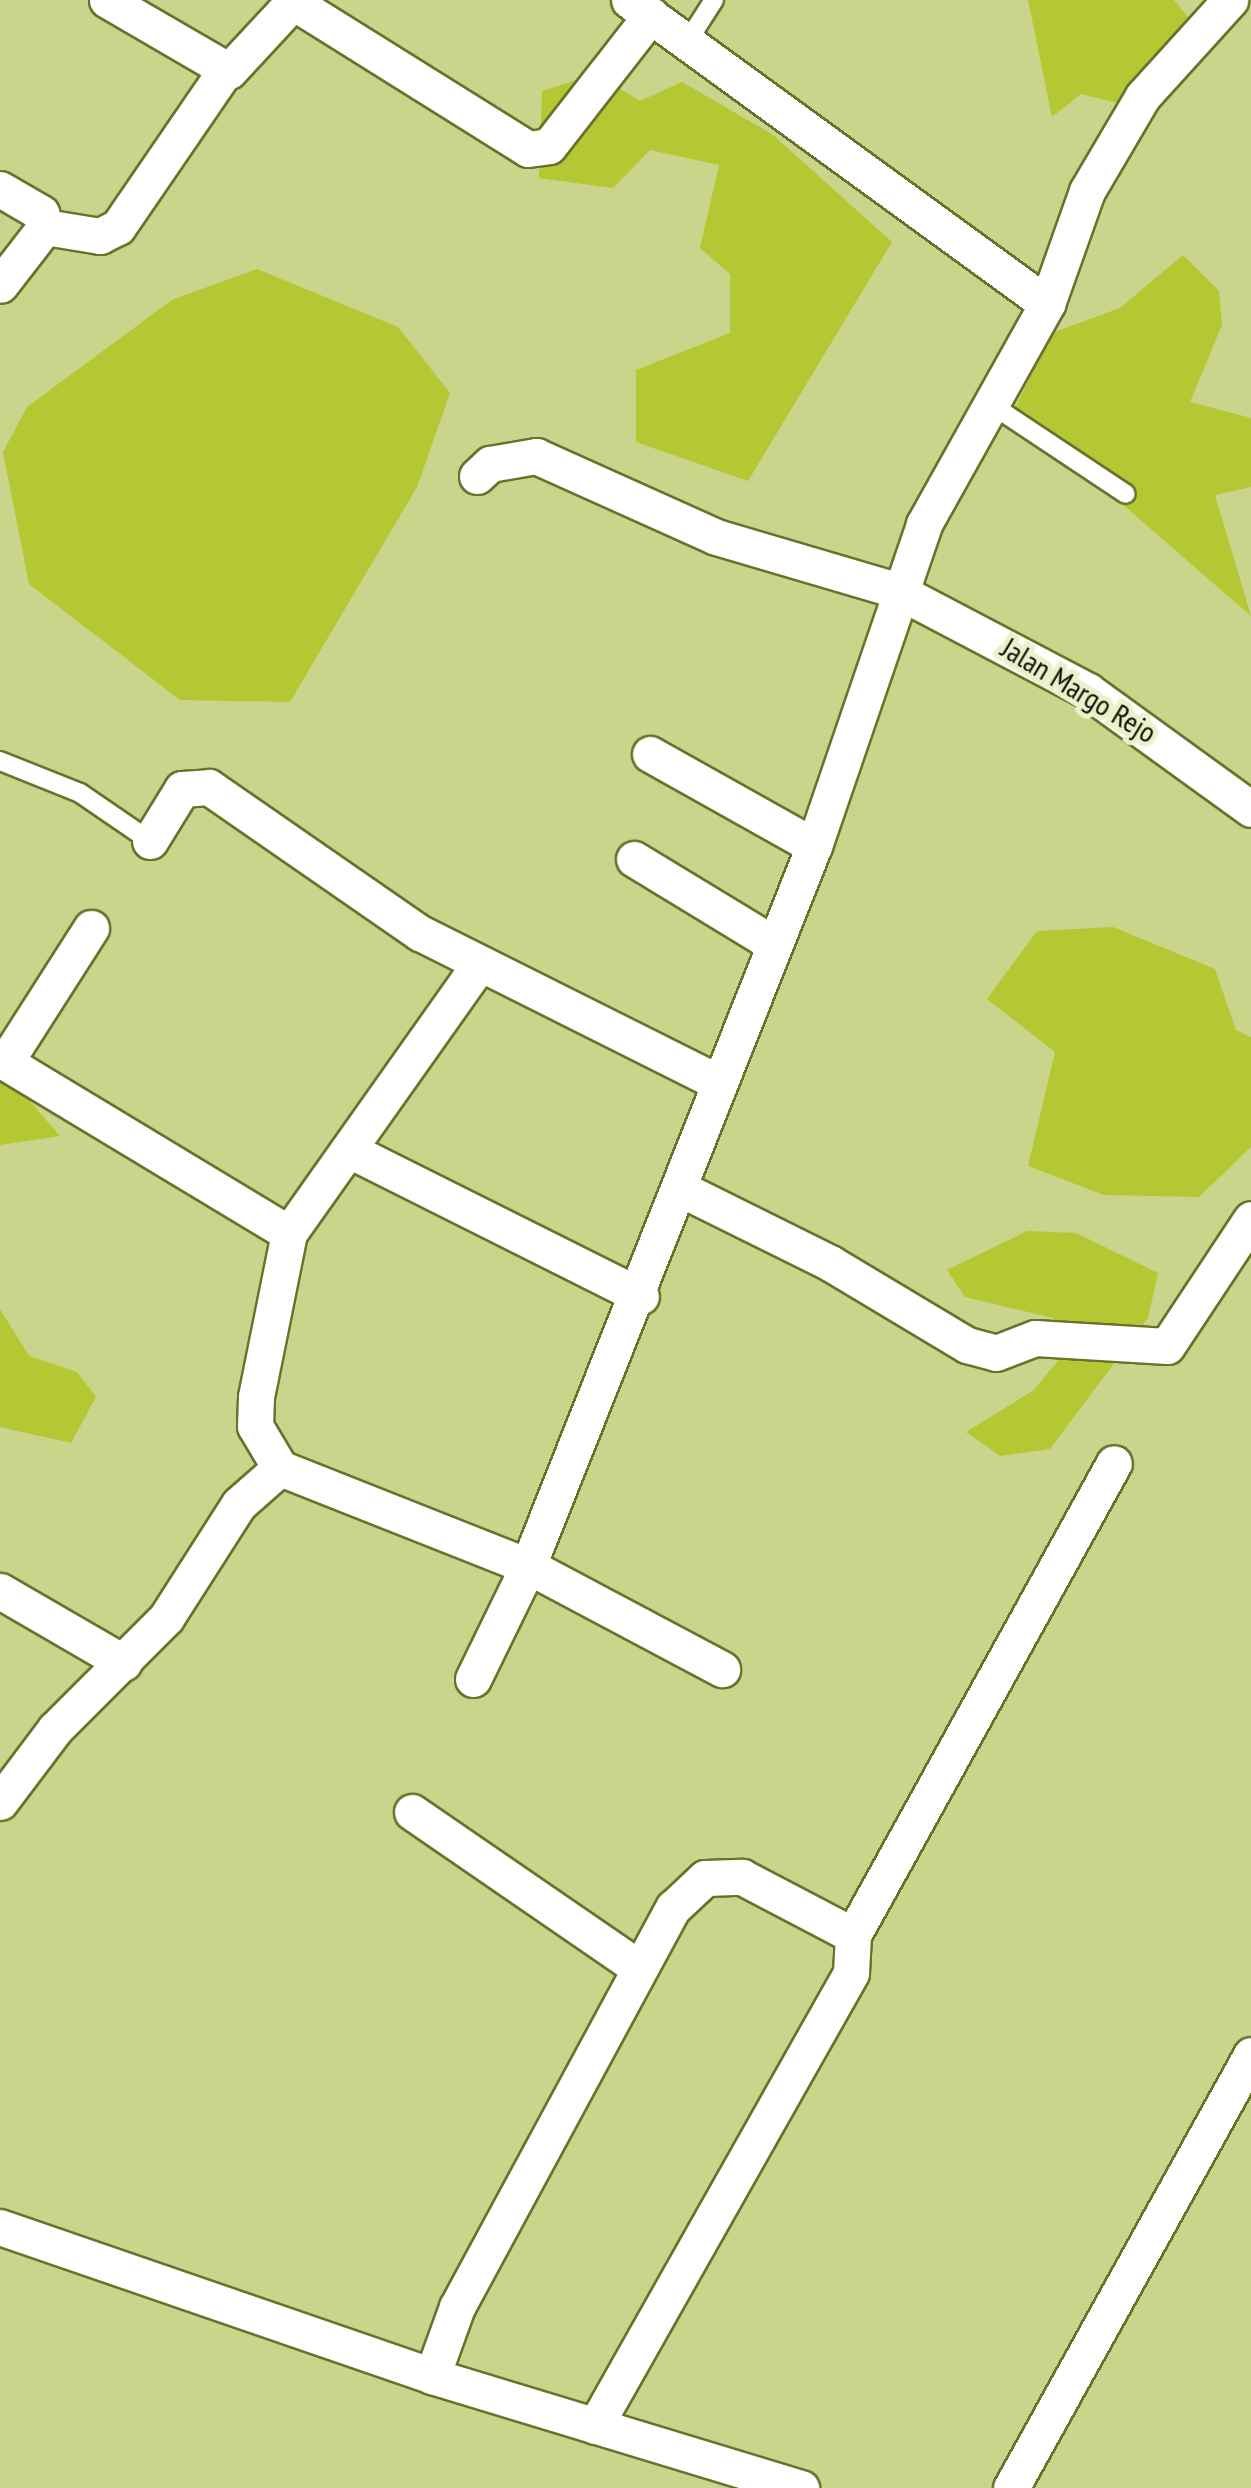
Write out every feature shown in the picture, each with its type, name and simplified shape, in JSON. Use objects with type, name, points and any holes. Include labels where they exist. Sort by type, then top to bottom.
[{"type":"street","points":[[107,0],[225,71]]},
{"type":"street","points":[[473,1679],[528,1566],[641,1296],[717,1082],[814,846],[896,590],[989,403],[1047,304],[1086,191],[1142,96],[1230,0]]},
{"type":"street","points":[[45,227],[87,236],[118,227],[225,71],[293,2],[528,149],[549,146],[640,8],[1047,304]]},
{"type":"street","points":[[0,188],[41,212],[45,227]]},
{"type":"street","points":[[0,285],[45,227]]},
{"type":"street","name":"Jalan Margo Rejo","points":[[477,476],[490,464],[536,456],[716,537],[896,590],[1088,691],[1251,808]]},
{"type":"street","points":[[650,754],[814,846]]},
{"type":"street","points":[[150,842],[182,789],[208,787],[478,965],[717,1082]]},
{"type":"street","points":[[634,859],[774,944]]},
{"type":"street","points":[[91,928],[3,1060],[289,1233]]},
{"type":"street","points":[[478,965],[353,1152],[289,1233],[256,1397],[255,1426],[280,1468],[528,1566],[722,1669]]},
{"type":"street","points":[[353,1152],[641,1296]]},
{"type":"street","points":[[678,1188],[830,1263],[967,1346],[996,1353],[1035,1338],[1167,1346],[1251,1219]]},
{"type":"street","points":[[594,2426],[851,1973],[853,1935],[1114,1463]]},
{"type":"street","points":[[0,1802],[55,1730],[124,1663],[193,1581],[240,1504],[280,1468]]},
{"type":"street","points":[[0,1590],[124,1663]]},
{"type":"street","points":[[412,1812],[636,1966]]},
{"type":"street","points":[[432,2376],[458,2308],[636,1966],[705,1878],[778,1889],[853,1935]]},
{"type":"street","points":[[1011,2488],[1251,2055]]},
{"type":"street","points":[[0,2227],[432,2376],[801,2488]]},
{"type":"lane","points":[[686,42],[714,0]]},
{"type":"lane","points":[[989,403],[1126,494]]},
{"type":"lane","points":[[0,760],[80,793],[150,842]]},
{"type":"green space","points":[[1028,0],[1174,0],[1188,17],[1130,106],[1081,94],[1052,117]]},
{"type":"green space","points":[[596,74],[640,101],[682,82],[772,134],[892,242],[748,481],[636,442],[636,370],[730,333],[730,274],[700,248],[719,165],[650,150],[613,188],[539,178],[542,91]]},
{"type":"green space","points":[[1183,255],[1219,291],[1222,325],[1190,402],[1251,418],[1251,487],[1215,495],[1251,616],[1014,410],[1052,333],[1120,308]]},
{"type":"green space","points":[[257,269],[398,327],[450,393],[417,487],[290,702],[180,700],[29,584],[3,452],[27,407],[172,300]]},
{"type":"green space","points":[[1113,927],[1215,969],[1236,1030],[1251,1037],[1251,1147],[1199,1197],[1104,1195],[1028,1166],[1055,1052],[987,999],[1037,931]]},
{"type":"green space","points":[[0,1070],[4,1071],[60,1136],[0,1145]]},
{"type":"green space","points":[[1027,1231],[1076,1233],[1158,1273],[1148,1318],[1050,1449],[1000,1456],[966,1432],[1034,1390],[1065,1352],[1053,1318],[965,1297],[947,1270]]},
{"type":"green space","points":[[0,1309],[29,1356],[77,1372],[96,1397],[71,1443],[0,1427]]}]
